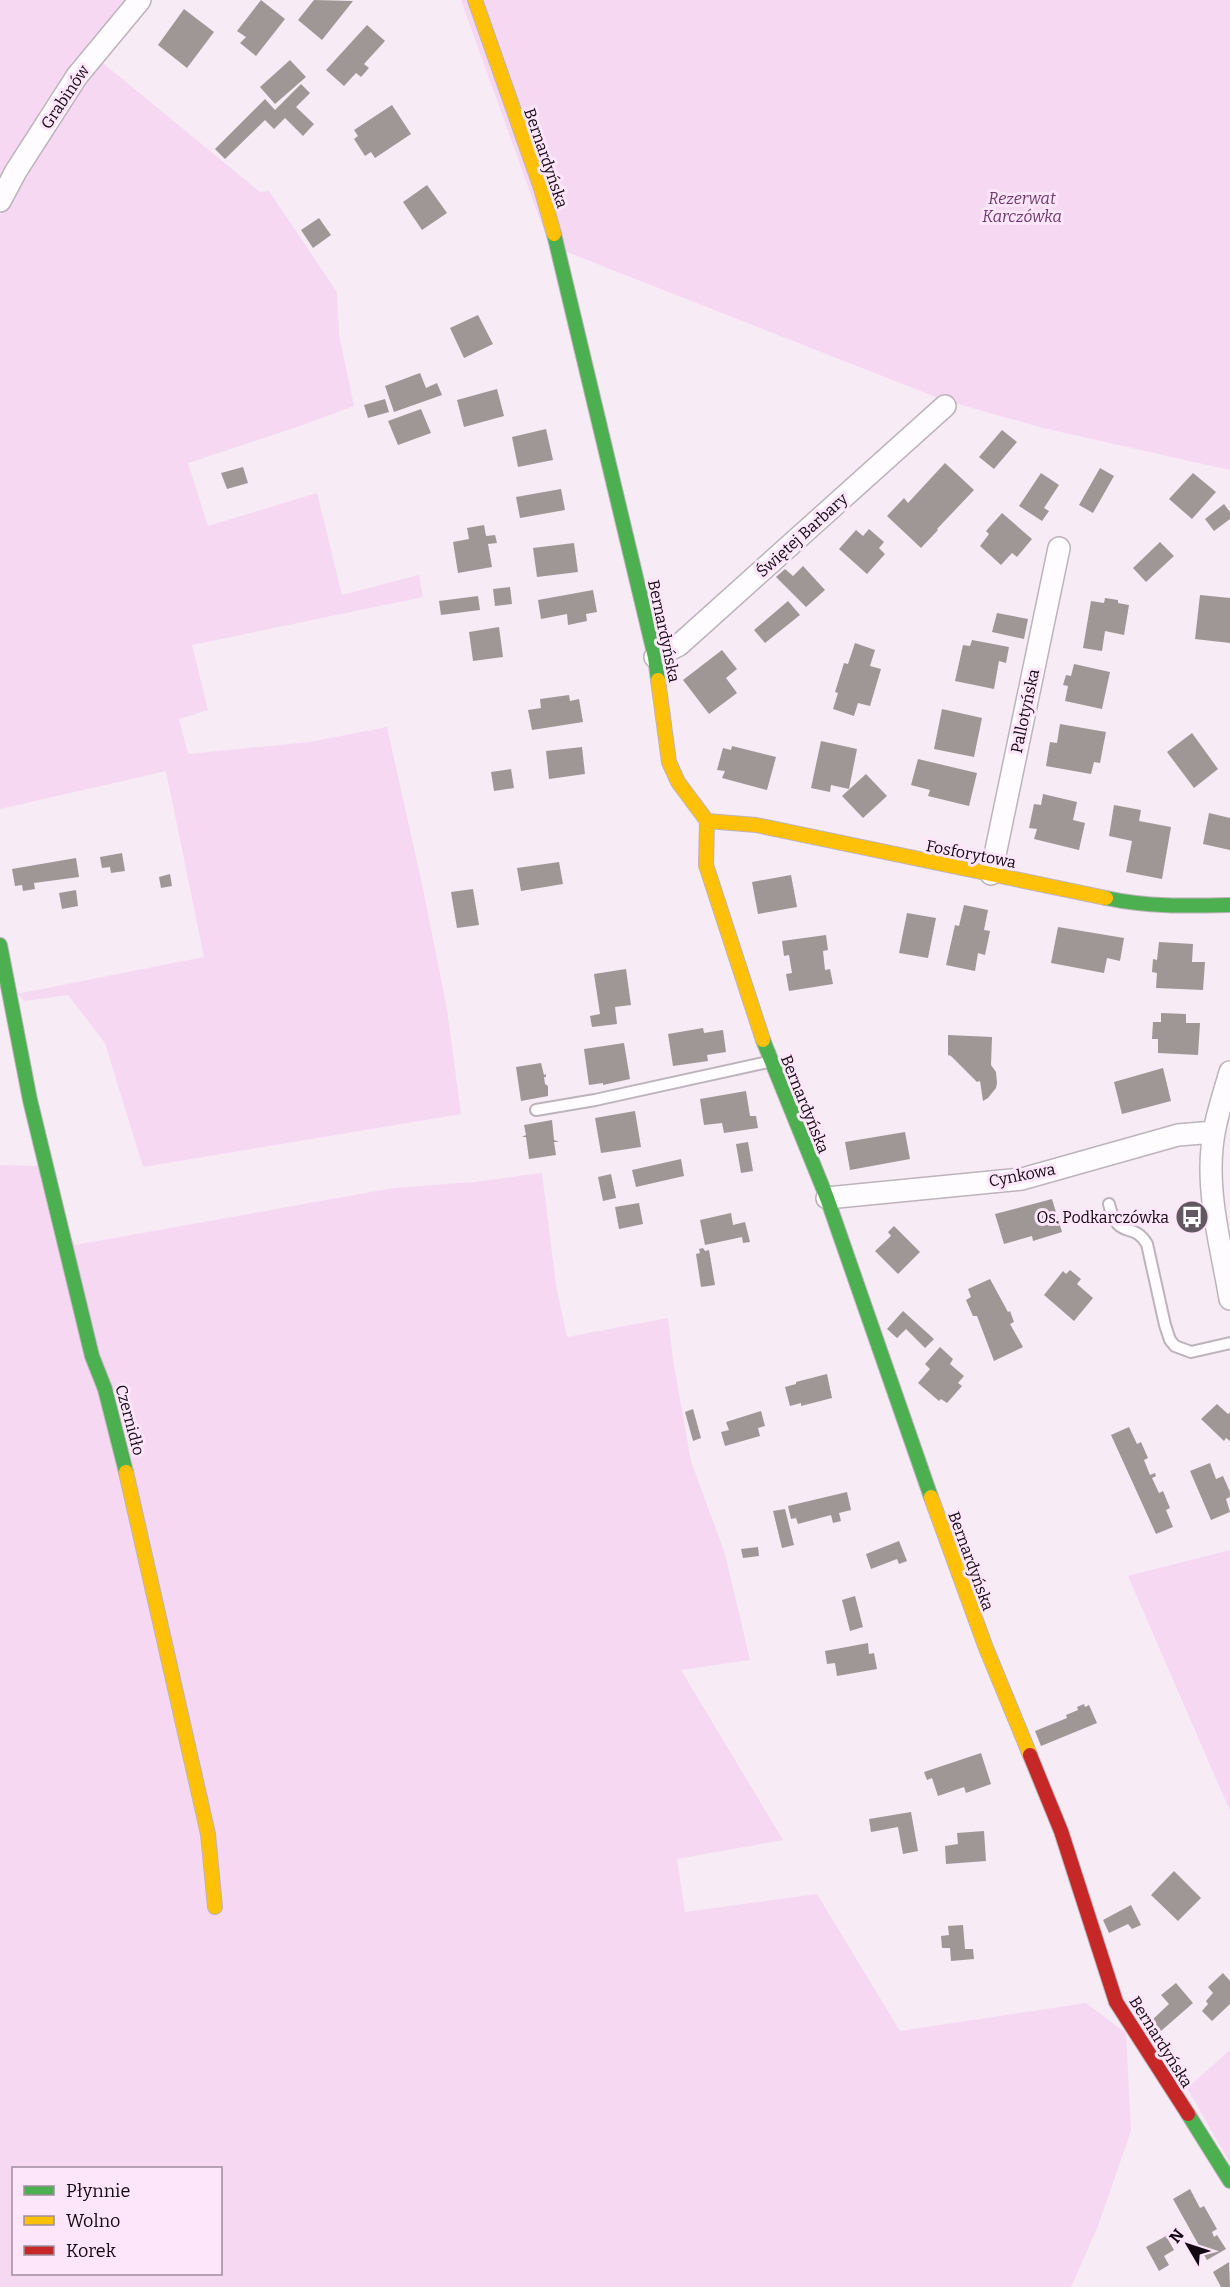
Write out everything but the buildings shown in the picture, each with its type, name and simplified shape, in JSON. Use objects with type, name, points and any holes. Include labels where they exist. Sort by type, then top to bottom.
[{"type":"street","name":"Grabinów","points":[[0,201],[16,171],[77,76],[140,0]]},
{"type":"street","name":"Bernardyńska","points":[[475,0],[541,188],[556,242],[655,657],[669,762],[678,782],[707,821],[706,866],[770,1061],[826,1198],[974,1616],[1061,1831],[1116,2002],[1230,2181]]},
{"type":"street","name":"Świętej Barbary","points":[[655,657],[680,645],[945,406]]},
{"type":"street","name":"Pallotyńska","points":[[991,874],[1059,548]]},
{"type":"street","name":"Fosforytowa","points":[[707,821],[756,825],[1134,904],[1230,905]]},
{"type":"street","name":"Czernidło","points":[[0,945],[30,1100],[92,1356],[105,1389],[122,1454],[203,1811],[208,1834],[215,1907]]},
{"type":"street","points":[[1230,1072],[1214,1132],[1210,1168],[1222,1208],[1230,1299]]},
{"type":"street","name":"Cynkowa","points":[[826,1198],[1015,1180],[1178,1135],[1214,1132]]},
{"type":"lane","points":[[536,1110],[595,1100],[770,1061]]},
{"type":"lane","points":[[1109,1204],[1112,1219],[1117,1226],[1143,1237],[1147,1244],[1165,1325],[1170,1340],[1175,1346],[1191,1352],[1230,1343]]},
{"type":"green space","points":[[0,0],[129,0],[0,188]]},
{"type":"green space","name":"Rezerwat Karczówka","points":[[461,0],[1230,0],[1230,470],[1043,428],[941,399],[549,245]]},
{"type":"green space","points":[[98,59],[260,192],[269,191],[337,292],[339,335],[354,406],[188,463],[208,526],[317,493],[342,595],[419,575],[423,597],[192,645],[208,710],[179,719],[188,754],[310,742],[387,727],[447,1009],[461,1114],[143,1167],[105,1043],[68,995],[25,1001],[17,994],[204,957],[166,771],[0,809],[0,215],[18,179]]},
{"type":"green space","points":[[0,1165],[38,1166],[75,1245],[394,1188],[475,1182],[542,1173],[556,1285],[567,1337],[668,1318],[691,1461],[725,1554],[750,1660],[681,1670],[783,1840],[677,1859],[685,1912],[817,1894],[900,2031],[1086,2003],[1126,2033],[1131,2131],[1098,2226],[1071,2287],[0,2287]]},
{"type":"green space","points":[[1230,1550],[1230,1811],[1128,1576]]},
{"type":"green space","points":[[1230,2050],[1230,2163],[1187,2088]]},
{"type":"traffic: fast","points":[[554,234],[655,657],[658,680]]},
{"type":"traffic: fast","points":[[1106,898],[1183,906],[1230,905]]},
{"type":"traffic: fast","points":[[0,945],[30,1100],[92,1356],[105,1389],[126,1472]]},
{"type":"traffic: fast","points":[[763,1040],[827,1198],[931,1497]]},
{"type":"traffic: fast","points":[[1188,2114],[1230,2181]]},
{"type":"traffic: slow","points":[[475,0],[541,188],[554,234]]},
{"type":"traffic: slow","points":[[658,680],[669,762],[678,782],[707,821],[706,865],[763,1040]]},
{"type":"traffic: slow","points":[[707,821],[756,825],[1106,898]]},
{"type":"traffic: slow","points":[[126,1472],[208,1834],[215,1907]]},
{"type":"traffic: slow","points":[[931,1497],[986,1648],[1030,1755]]},
{"type":"traffic: jam","points":[[1030,1755],[1061,1831],[1116,2002],[1188,2114]]},
{"type":"place","name":"Os. Podkarczówka","points":[[1192,1217]]}]
